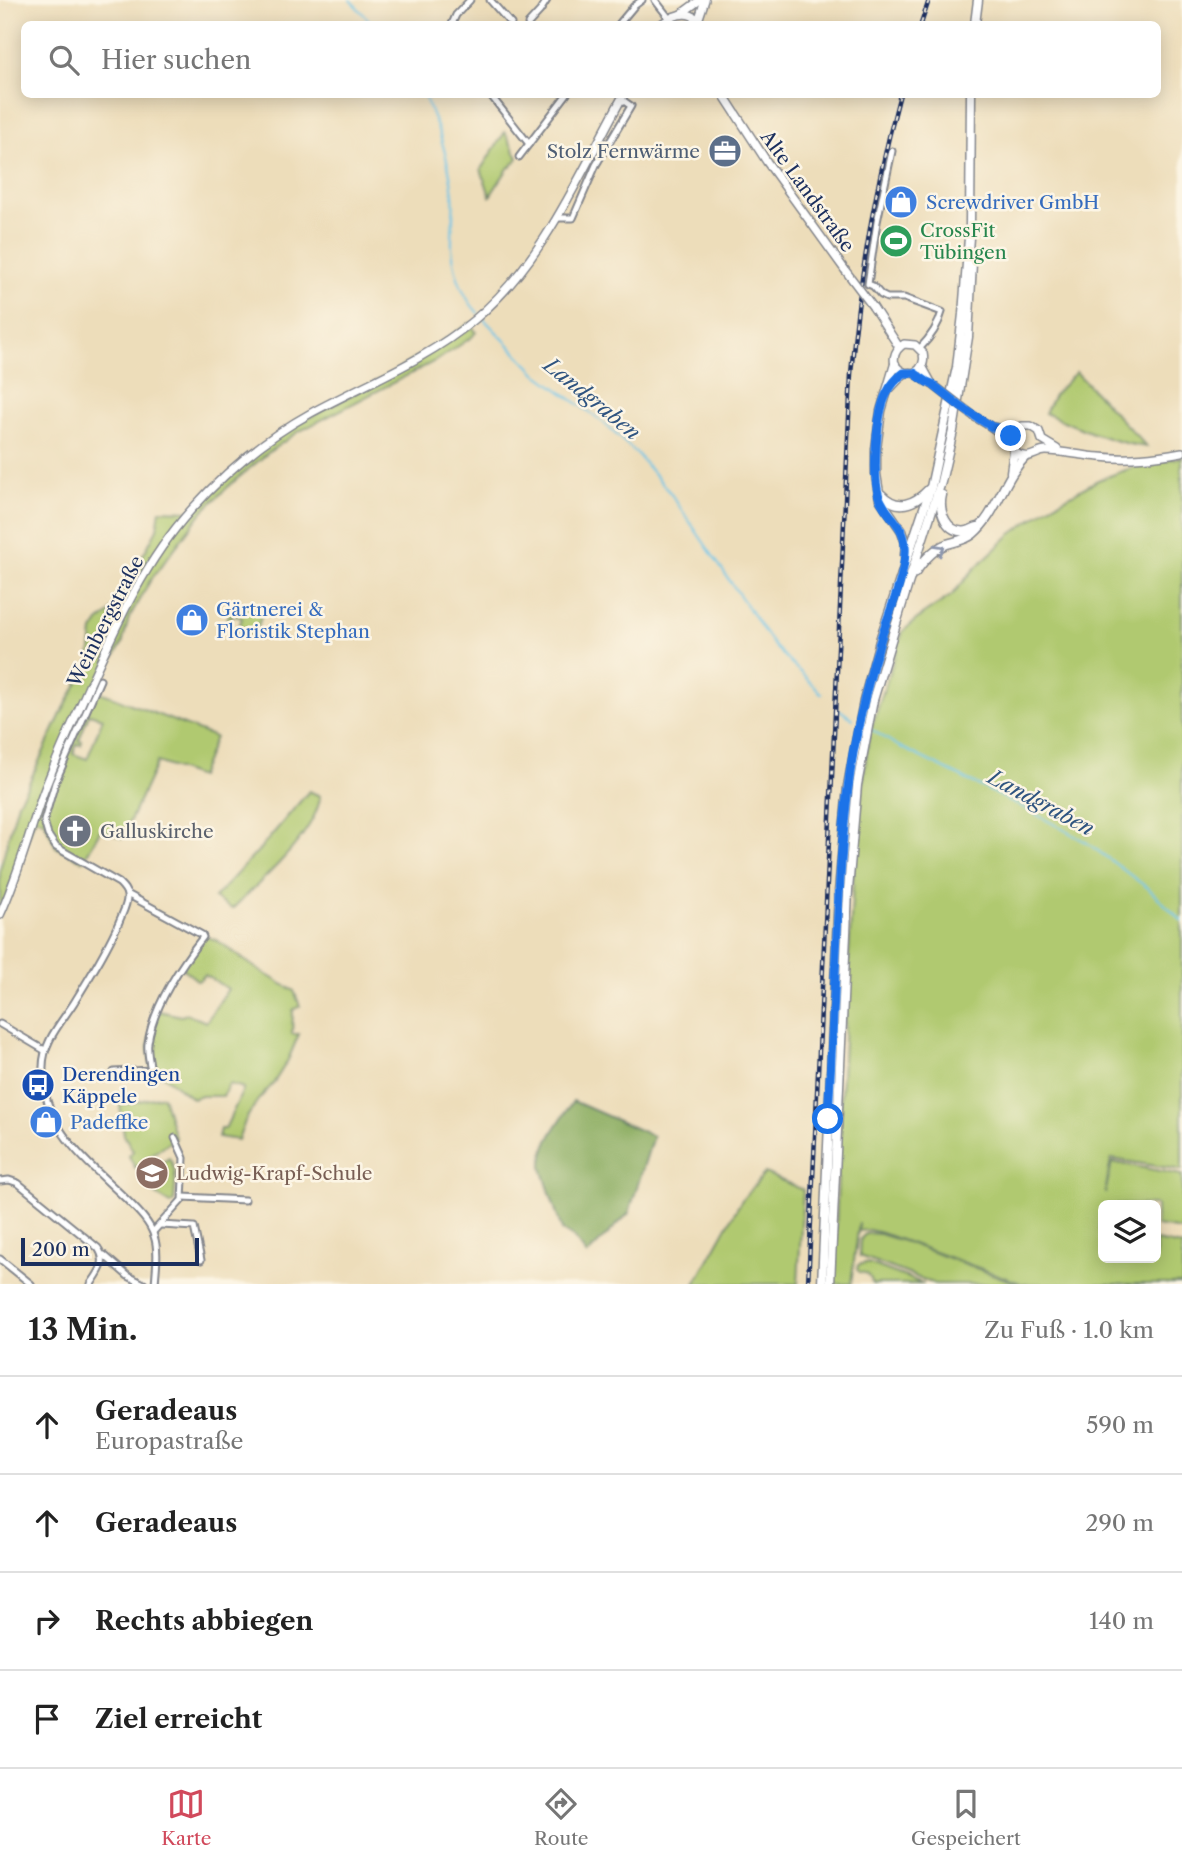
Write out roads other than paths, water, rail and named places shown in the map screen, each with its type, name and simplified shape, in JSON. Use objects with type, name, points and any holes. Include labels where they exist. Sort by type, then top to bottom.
[{"type":"main road","points":[[975,21],[978,0]]},
{"type":"main road","points":[[831,1284],[849,860],[855,799],[875,659],[931,487],[957,367],[970,225],[971,98]]},
{"type":"main road","points":[[822,1284],[841,861],[848,786],[864,723],[941,482],[953,431],[968,337],[972,255],[970,225]]},
{"type":"main road","points":[[895,364],[881,411],[876,449],[877,489],[886,509],[902,531],[906,543],[903,573]]},
{"type":"main road","points":[[886,394],[904,373]]},
{"type":"main road","points":[[1009,479],[1013,447]]},
{"type":"main road","points":[[908,584],[919,566],[937,549],[972,536],[1025,457]]},
{"type":"main road","points":[[941,482],[941,513],[946,522],[966,531],[981,525]]},
{"type":"main road","points":[[877,489],[883,497],[896,504],[914,502],[931,487]]},
{"type":"street","points":[[453,21],[470,0]]},
{"type":"street","points":[[490,0],[508,21]]},
{"type":"street","points":[[531,21],[547,0]]},
{"type":"street","points":[[622,21],[642,0]]},
{"type":"street","points":[[654,0],[670,21]]},
{"type":"street","points":[[672,21],[703,0]]},
{"type":"street","points":[[697,21],[703,0]]},
{"type":"street","points":[[680,14],[688,14],[696,21]]},
{"type":"street","points":[[493,98],[529,144]]},
{"type":"street","points":[[519,157],[564,98]]},
{"type":"street","points":[[622,98],[557,218],[573,218],[596,165],[631,106],[624,98]]},
{"type":"street","name":"Alte Landstraße","points":[[726,98],[767,162],[899,347]]},
{"type":"street","name":"Alte Landstraße","points":[[892,150],[868,284],[887,298],[904,298],[942,312],[933,333],[920,348]]},
{"type":"street","name":"Weinbergstraße","points":[[0,915],[18,871],[42,796],[110,639],[140,580],[173,531],[220,480],[262,445],[311,414],[421,356],[472,322],[525,267],[557,218]]},
{"type":"street","points":[[914,373],[922,366],[924,358],[920,348],[910,344],[899,347],[894,355],[895,364],[904,373],[914,373],[932,384],[992,427],[1025,457],[1038,451],[1137,459],[1182,452]]},
{"type":"street","points":[[922,366],[932,384]]},
{"type":"street","points":[[1013,447],[1011,436],[1015,430],[1022,426],[1031,426],[1039,431],[1042,440],[1060,452]]},
{"type":"street","points":[[992,427],[1015,430]]},
{"type":"street","points":[[1038,451],[1042,440]]},
{"type":"street","points":[[100,680],[55,783],[44,821],[46,830],[56,847],[115,879],[127,894],[203,937],[171,983],[156,1018],[148,1046],[150,1070],[114,1072]]},
{"type":"street","points":[[127,894],[124,908],[106,950],[44,1050],[44,1088],[54,1121],[75,1149],[133,1206],[153,1232],[156,1247],[155,1284]]},
{"type":"street","points":[[0,1024],[44,1050]]},
{"type":"street","points":[[153,1232],[183,1197],[184,1158],[175,1138]]},
{"type":"street","points":[[0,1181],[18,1182],[128,1276],[144,1284]]},
{"type":"street","points":[[183,1197],[245,1200]]},
{"type":"street","points":[[160,1225],[194,1227],[201,1260]]},
{"type":"street","points":[[91,1284],[103,1266],[102,1254]]},
{"type":"street","points":[[0,1259],[31,1284]]},
{"type":"street","points":[[18,1284],[23,1279]]},
{"type":"waterway","name":"Landgraben","points":[[350,0],[370,21]]},
{"type":"waterway","name":"Landgraben","points":[[425,98],[449,168],[455,265],[463,291],[478,313]]},
{"type":"waterway","name":"Landgraben","points":[[482,317],[537,374],[604,423],[638,455],[671,494],[774,646],[822,694]]},
{"type":"waterway","name":"Landgraben","points":[[840,710],[853,719]]},
{"type":"waterway","name":"Landgraben","points":[[872,730],[898,746],[1023,807],[1086,842],[1149,889],[1182,921]]},
{"type":"railway","points":[[922,21],[929,0]]},
{"type":"railway","points":[[808,1284],[851,374],[869,233],[899,98]]},
{"type":"place","name":"Stolz Fernwärme","points":[[725,151]]},
{"type":"place","name":"Screwdriver GmbH","points":[[901,202]]},
{"type":"place","name":"CrossFit Tübingen","points":[[896,241]]},
{"type":"place","name":"Gärtnerei & Floristik Stephan","points":[[192,620]]},
{"type":"place","name":"Galluskirche","points":[[75,831]]},
{"type":"place","name":"Derendingen Käppele","points":[[38,1085]]},
{"type":"place","name":"Padeffke","points":[[46,1122]]},
{"type":"place","name":"Ludwig-Krapf-Schule","points":[[152,1173]]}]
